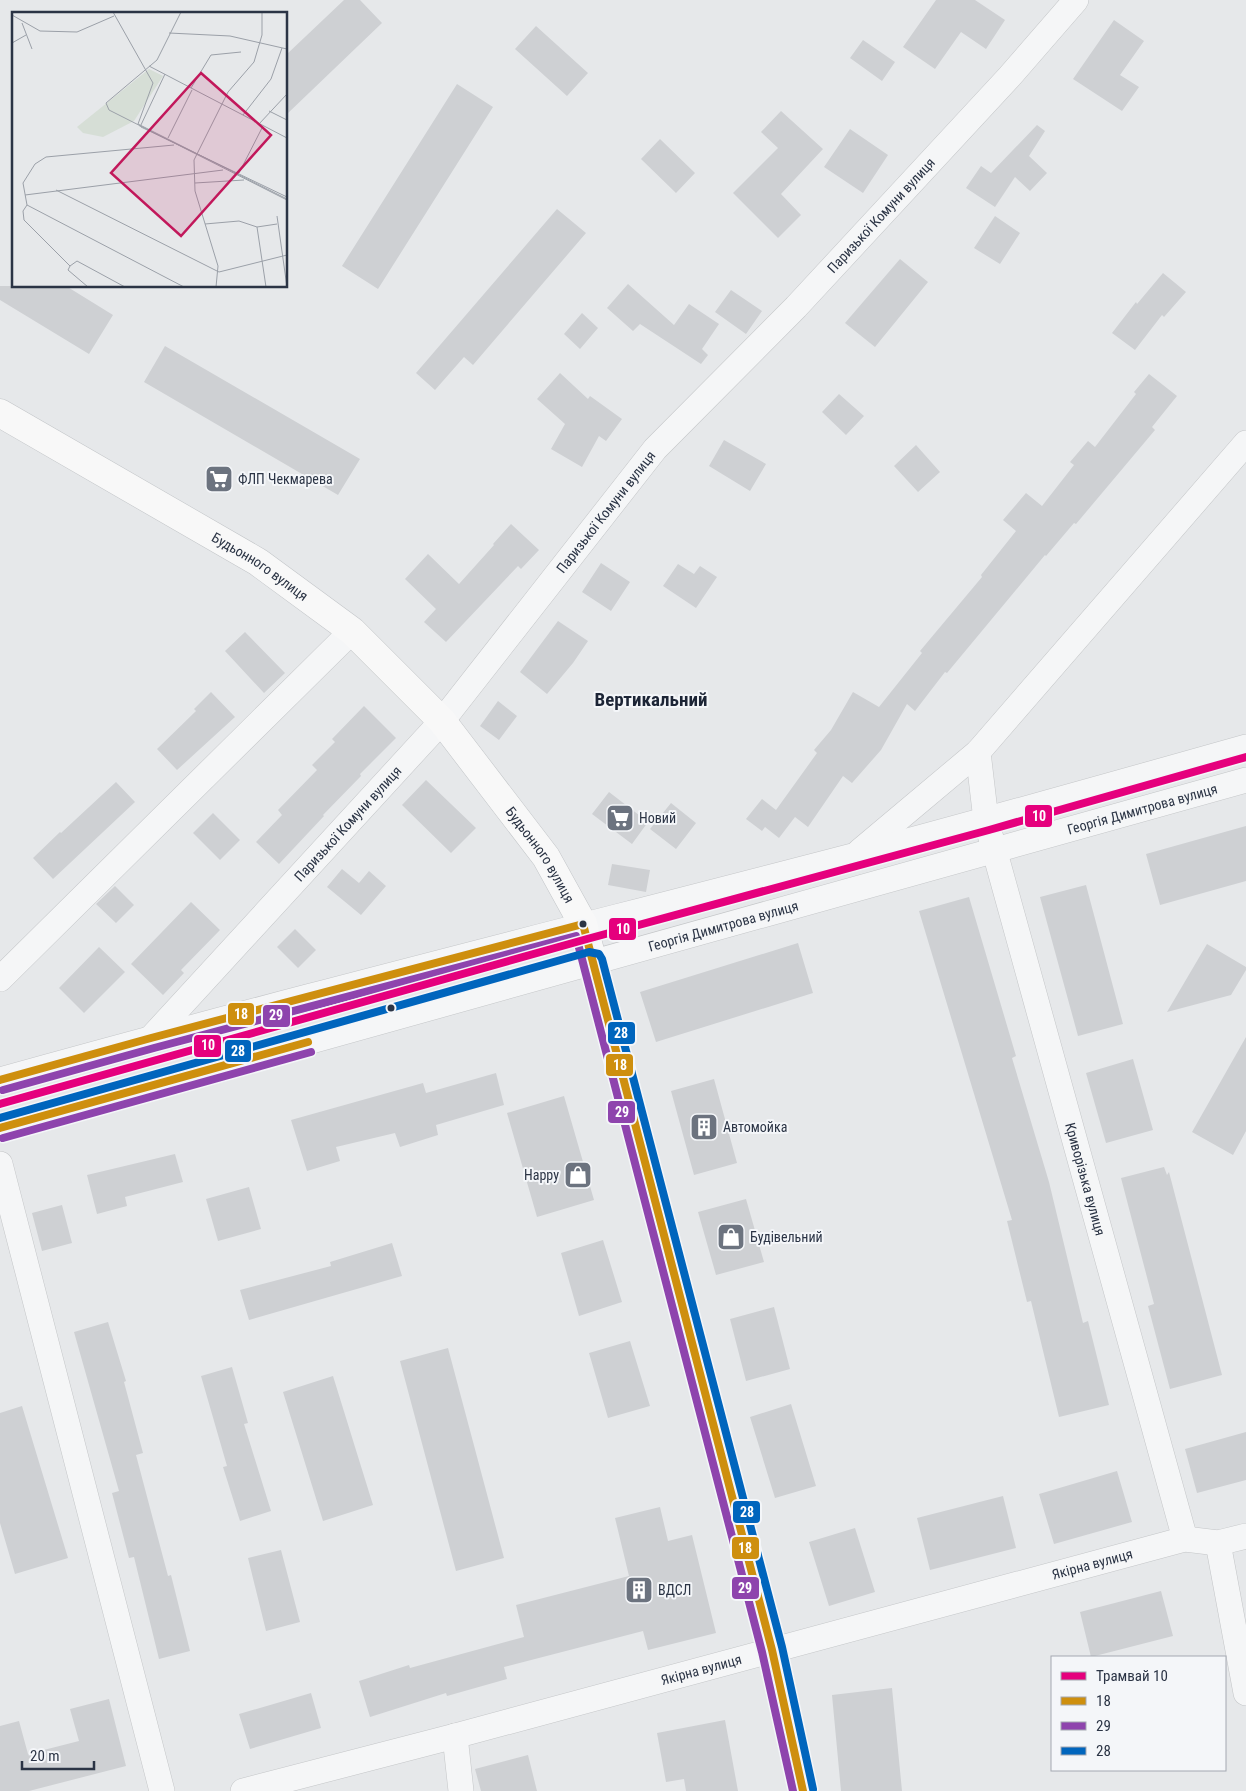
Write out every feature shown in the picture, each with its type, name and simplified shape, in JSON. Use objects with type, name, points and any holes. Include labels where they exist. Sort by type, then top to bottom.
[{"type":"main road","name":"Будьонного вулиця","points":[[0,413],[258,562],[352,631],[442,722],[546,858],[583,924],[772,1650],[803,1791]]},
{"type":"street","name":"Паризької Комуни вулиця","points":[[151,1038],[442,722],[655,449],[796,307],[1010,76],[1076,0]]},
{"type":"street","points":[[854,855],[978,752],[1246,442]]},
{"type":"street","points":[[0,979],[352,631]]},
{"type":"street","points":[[0,1080],[151,1038],[583,924],[986,820],[1246,747]]},
{"type":"street","points":[[978,752],[986,820]]},
{"type":"street","name":"Георгія Димитрова вулиця","points":[[0,1128],[1246,780]]},
{"type":"street","name":"Криворізька вулиця","points":[[986,820],[1185,1539]]},
{"type":"street","points":[[0,1164],[162,1791]]},
{"type":"street","name":"Якірна вулиця","points":[[243,1791],[456,1736],[1185,1539],[1218,1543],[1246,1536]]},
{"type":"street","points":[[1218,1543],[1246,1694]]},
{"type":"street","points":[[456,1736],[460,1791]]},
{"type":"building","points":[[344,0],[360,0],[382,23],[288,113],[288,53]]},
{"type":"building","points":[[936,0],[975,0],[1005,20],[986,49],[961,32],[935,69],[903,47]]},
{"type":"building","points":[[1114,20],[1144,41],[1120,75],[1139,87],[1122,111],[1073,79]]},
{"type":"building","points":[[536,26],[588,73],[567,96],[515,49]]},
{"type":"building","points":[[863,40],[895,62],[882,81],[850,58]]},
{"type":"building","points":[[457,84],[493,107],[378,289],[342,266]]},
{"type":"building","points":[[781,111],[823,149],[781,194],[801,215],[778,238],[733,193],[778,148],[761,132]]},
{"type":"building","points":[[1037,125],[1045,131],[1029,156],[1047,173],[1030,191],[1015,177],[995,207],[966,188],[981,166],[991,173]]},
{"type":"building","points":[[850,129],[888,155],[863,193],[824,167]]},
{"type":"building","points":[[660,139],[695,173],[676,193],[641,159]]},
{"type":"building","points":[[557,209],[586,233],[473,365],[464,357],[435,390],[416,373]]},
{"type":"building","points":[[995,216],[1020,233],[1000,264],[974,248]]},
{"type":"building","points":[[900,259],[928,282],[875,347],[845,323]]},
{"type":"building","points":[[1163,273],[1186,292],[1164,317],[1162,315],[1135,350],[1112,333],[1136,302],[1137,304]]},
{"type":"building","points":[[628,284],[674,325],[689,304],[719,324],[702,349],[708,355],[701,364],[640,324],[633,331],[607,308]]},
{"type":"building","points":[[0,286],[12,286],[12,288],[69,288],[113,315],[89,354],[0,300]]},
{"type":"building","points":[[731,290],[762,311],[746,334],[715,312]]},
{"type":"building","points":[[582,313],[598,328],[580,349],[564,334]]},
{"type":"building","points":[[165,346],[360,459],[338,495],[144,382]]},
{"type":"building","points":[[560,373],[588,399],[590,396],[622,419],[606,441],[599,436],[582,467],[551,449],[565,424],[537,399]]},
{"type":"building","points":[[1149,374],[1177,396],[1152,427],[1155,430],[1076,524],[1074,523],[1045,555],[947,673],[945,672],[915,711],[907,704],[881,750],[852,783],[843,776],[808,827],[795,817],[779,838],[765,827],[762,831],[746,819],[762,799],[776,810],[817,753],[814,750],[831,730],[853,692],[879,707],[922,653],[920,651],[982,577],[981,575],[1016,531],[1003,520],[1026,493],[1042,506],[1074,465],[1070,462],[1088,441],[1095,447]]},
{"type":"building","points":[[839,394],[864,416],[846,435],[822,412]]},
{"type":"building","points":[[724,440],[766,464],[750,491],[709,466]]},
{"type":"building","points":[[916,445],[940,472],[918,492],[894,466]]},
{"type":"building","points":[[511,524],[539,550],[521,569],[518,566],[446,642],[424,622],[436,609],[405,579],[428,554],[459,584]]},
{"type":"building","points":[[601,563],[630,582],[611,611],[582,592]]},
{"type":"building","points":[[678,564],[694,574],[700,566],[717,577],[696,608],[663,586]]},
{"type":"building","points":[[558,621],[588,641],[573,663],[547,694],[520,672]]},
{"type":"building","points":[[245,632],[285,673],[264,693],[225,651]]},
{"type":"building","points":[[211,692],[235,717],[177,770],[157,749],[196,711],[194,709]]},
{"type":"building","points":[[498,701],[517,716],[499,740],[480,726]]},
{"type":"building","points":[[364,706],[396,738],[360,774],[361,776],[279,864],[256,842],[282,815],[278,810],[317,770],[312,765],[335,742],[332,739]]},
{"type":"building","points":[[426,780],[476,828],[451,853],[402,805]]},
{"type":"building","points":[[116,782],[135,802],[53,879],[33,858]]},
{"type":"building","name":"Новий","points":[[609,792],[648,822],[632,844],[592,814]]},
{"type":"building","points":[[671,803],[696,823],[676,849],[650,829]]},
{"type":"building","points":[[213,813],[240,840],[220,860],[193,833]]},
{"type":"building","points":[[1246,826],[1246,881],[1160,905],[1146,854]]},
{"type":"building","points":[[612,864],[650,870],[646,892],[608,885]]},
{"type":"building","points":[[342,869],[359,883],[369,871],[386,886],[361,915],[327,887]]},
{"type":"building","points":[[1086,885],[1123,1024],[1078,1036],[1040,897]]},
{"type":"building","points":[[115,886],[134,905],[116,923],[96,904]]},
{"type":"building","points":[[969,897],[1016,1056],[1012,1058],[1049,1182],[1083,1323],[1088,1321],[1109,1405],[1059,1417],[1031,1301],[1027,1302],[1007,1221],[1012,1220],[919,911]]},
{"type":"building","points":[[191,902],[220,930],[181,970],[184,973],[163,995],[131,964]]},
{"type":"building","points":[[295,929],[316,950],[298,968],[277,947]]},
{"type":"building","points":[[798,943],[813,993],[656,1042],[640,992]]},
{"type":"building","points":[[1207,944],[1246,967],[1246,970],[1231,995],[1167,1012]]},
{"type":"building","points":[[99,947],[125,972],[84,1013],[59,988]]},
{"type":"building","points":[[1246,1037],[1246,1131],[1233,1155],[1192,1132]]},
{"type":"building","points":[[1133,1059],[1153,1130],[1106,1143],[1086,1073]]},
{"type":"building","points":[[496,1073],[504,1105],[436,1125],[438,1135],[400,1147],[395,1133],[336,1147],[340,1161],[307,1171],[291,1120],[423,1083],[426,1093]]},
{"type":"building","name":"Автомойка","points":[[714,1079],[737,1163],[694,1175],[671,1091]]},
{"type":"building","points":[[564,1096],[594,1200],[537,1217],[507,1113]]},
{"type":"building","points":[[175,1154],[183,1182],[125,1197],[127,1206],[97,1214],[87,1175]]},
{"type":"building","points":[[1164,1167],[1167,1175],[1169,1172],[1222,1375],[1170,1389],[1148,1306],[1154,1304],[1121,1178]]},
{"type":"building","points":[[249,1187],[261,1229],[218,1241],[206,1199]]},
{"type":"building","name":"Будівельний","points":[[746,1199],[764,1262],[716,1275],[698,1212]]},
{"type":"building","points":[[62,1205],[72,1243],[42,1251],[32,1213]]},
{"type":"building","points":[[603,1240],[622,1302],[579,1316],[561,1253]]},
{"type":"building","points":[[392,1243],[402,1276],[249,1320],[240,1290],[331,1266],[330,1262]]},
{"type":"building","points":[[774,1307],[790,1369],[746,1381],[730,1319]]},
{"type":"building","points":[[108,1322],[126,1381],[124,1382],[143,1453],[136,1455],[168,1576],[171,1575],[190,1651],[159,1659],[134,1557],[129,1558],[112,1493],[119,1491],[74,1332]]},
{"type":"building","points":[[630,1341],[650,1406],[608,1418],[589,1353]]},
{"type":"building","points":[[448,1348],[504,1558],[456,1571],[400,1361]]},
{"type":"building","points":[[232,1367],[248,1423],[244,1424],[271,1511],[240,1521],[223,1467],[227,1466],[201,1376]]},
{"type":"building","points":[[333,1376],[373,1505],[323,1521],[283,1392]]},
{"type":"building","points":[[791,1404],[816,1486],[775,1498],[750,1417]]},
{"type":"building","points":[[22,1406],[68,1558],[15,1574],[0,1523],[0,1413]]},
{"type":"building","points":[[1246,1432],[1246,1480],[1197,1493],[1185,1449]]},
{"type":"building","points":[[1117,1471],[1132,1522],[1054,1544],[1039,1494]]},
{"type":"building","points":[[1003,1496],[1016,1548],[930,1570],[917,1518]]},
{"type":"building","name":"ВДСЛ","points":[[660,1507],[668,1541],[692,1535],[716,1633],[648,1650],[643,1631],[504,1667],[507,1679],[447,1696],[446,1693],[370,1717],[359,1681],[409,1665],[410,1668],[524,1637],[516,1605],[629,1576],[615,1518]]},
{"type":"building","points":[[855,1528],[875,1592],[829,1606],[809,1542]]},
{"type":"building","points":[[281,1550],[300,1622],[266,1631],[248,1558]]},
{"type":"building","points":[[1161,1591],[1173,1636],[1091,1656],[1080,1612]]},
{"type":"building","points":[[892,1688],[902,1791],[841,1791],[832,1695]]},
{"type":"building","points":[[311,1693],[321,1728],[250,1749],[239,1714]]},
{"type":"building","points":[[109,1699],[126,1766],[29,1791],[0,1791],[0,1726],[19,1721],[28,1754],[79,1741],[70,1709]]},
{"type":"building","points":[[725,1720],[738,1791],[686,1791],[684,1779],[666,1782],[657,1733]]},
{"type":"building","points":[[528,1755],[537,1791],[481,1791],[475,1769]]},
{"type":"tram line","name":"10","points":[[0,1104],[1246,757]]},
{"type":"transit line","name":"18","points":[[0,1080],[151,1038],[583,924],[772,1650],[803,1791]]},
{"type":"transit line","name":"29","points":[[3,1090],[576,936],[762,1652],[793,1791]]},
{"type":"transit line","name":"28","points":[[0,1118],[589,952],[599,954],[602,959],[782,1647],[813,1789]]},
{"type":"transit line","name":"18","points":[[0,1128],[308,1042]]},
{"type":"transit line","name":"29","points":[[3,1138],[311,1052]]},
{"type":"place","name":"ФЛП Чекмарева","points":[[219,479]]},
{"type":"place","name":"Новий","points":[[620,818]]},
{"type":"place","name":"Автомойка","points":[[704,1127]]},
{"type":"place","name":"Happy","points":[[578,1175]]},
{"type":"place","name":"Будівельний","points":[[731,1237]]},
{"type":"place","name":"ВДСЛ","points":[[639,1590]]},
{"type":"district","name":"Вертикальний","points":[[651,699]]}]
